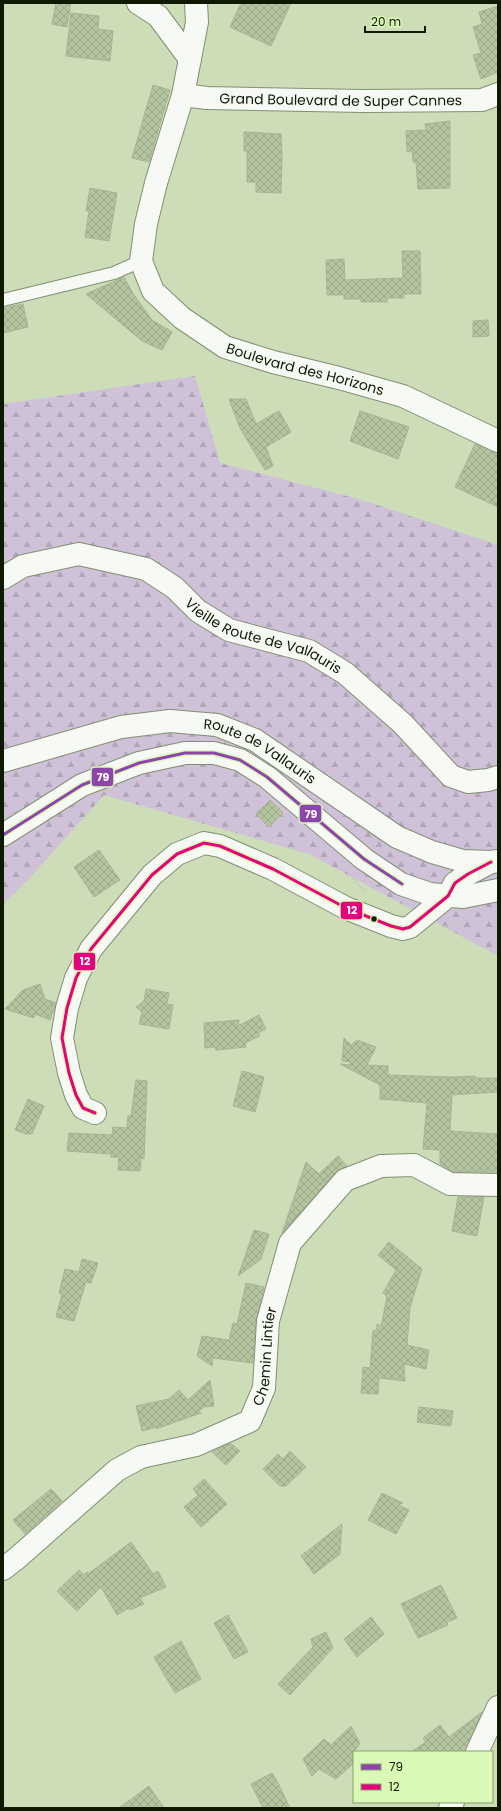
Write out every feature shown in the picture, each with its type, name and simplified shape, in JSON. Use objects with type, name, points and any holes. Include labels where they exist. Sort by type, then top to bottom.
[{"type":"street","points":[[138,3],[158,16],[190,59]]},
{"type":"street","name":"Boulevard des Horizons","points":[[196,3],[197,22],[183,95],[156,183],[146,224],[141,262],[153,291],[182,318],[225,347],[273,362],[403,396],[498,441]]},
{"type":"street","name":"Grand Boulevard de Super Cannes","points":[[183,95],[207,98],[363,101],[482,100],[498,94]]},
{"type":"street","name":"Vieille Route de Vallauris","points":[[3,578],[23,566],[79,554],[146,569],[175,588],[198,611],[229,630],[309,651],[345,673],[403,724],[451,776],[468,782],[488,780],[498,777]]},
{"type":"street","name":"Route de Vallauris","points":[[3,761],[121,727],[170,721],[217,725],[255,740],[397,837],[432,852],[463,861],[494,862]]},
{"type":"street","name":"Route de Vallauris","points":[[3,835],[82,785],[139,763],[185,753],[214,753],[240,760],[267,777],[364,859],[401,884],[430,894],[463,897],[498,890]]},
{"type":"street","points":[[95,1113],[83,1108],[76,1095],[69,1073],[62,1038],[67,1008],[76,978],[91,949],[152,875],[177,854],[204,843],[220,846],[273,869],[346,908],[391,926],[403,929],[410,927],[448,896],[455,884],[468,874],[494,862]]},
{"type":"street","name":"Chemin Lintier","points":[[3,1569],[117,1470],[141,1457],[196,1445],[250,1421],[264,1388],[268,1321],[290,1243],[345,1180],[381,1166],[414,1165],[450,1184],[498,1185]]},
{"type":"street","points":[[477,1751],[498,1707]]},
{"type":"lane","points":[[3,300],[114,273],[141,262]]},
{"type":"path","points":[[347,873],[367,894]]},
{"type":"path","points":[[443,928],[471,917]]},
{"type":"green space","points":[[195,376],[220,463],[362,500],[498,545],[498,956],[309,854],[104,795],[27,881],[3,904],[3,404]]},
{"type":"building","points":[[56,3],[71,3],[67,27],[52,24]]},
{"type":"building","points":[[241,3],[291,3],[271,46],[230,27]]},
{"type":"building","points":[[498,6],[498,72],[481,79],[473,55],[481,53],[473,27],[482,24],[479,12]]},
{"type":"building","points":[[71,13],[99,16],[98,29],[113,31],[110,61],[66,56]]},
{"type":"building","points":[[153,85],[170,90],[149,162],[132,158]]},
{"type":"building","points":[[450,121],[450,188],[418,189],[416,162],[413,162],[412,151],[407,152],[406,131],[426,130],[425,124]]},
{"type":"building","points":[[244,132],[281,134],[281,193],[256,192],[256,182],[247,182],[247,151],[244,151]]},
{"type":"building","points":[[90,188],[117,193],[109,241],[85,237],[89,211],[86,211]]},
{"type":"building","points":[[402,251],[420,251],[421,294],[404,294],[404,298],[387,298],[387,302],[361,302],[361,299],[344,299],[344,295],[327,295],[326,260],[344,259],[345,280],[403,278]]},
{"type":"building","points":[[124,277],[134,295],[152,320],[172,332],[162,350],[142,341],[86,294]]},
{"type":"building","points":[[23,304],[28,327],[3,333],[3,308]]},
{"type":"building","points":[[488,320],[489,336],[473,337],[473,321]]},
{"type":"building","points":[[229,399],[246,399],[256,424],[279,411],[291,432],[266,447],[273,466],[265,470],[240,428]]},
{"type":"building","points":[[360,411],[409,427],[398,459],[350,441]]},
{"type":"building","points":[[475,444],[498,453],[498,507],[455,487]]},
{"type":"building","points":[[270,800],[283,813],[269,827],[256,814]]},
{"type":"building","points":[[99,850],[120,880],[94,897],[74,867]]},
{"type":"building","points":[[40,984],[45,999],[56,1003],[50,1020],[35,1014],[34,1018],[5,1009],[23,990]]},
{"type":"building","points":[[146,989],[169,993],[167,1004],[173,1005],[169,1029],[139,1024],[142,1012],[136,1007],[144,1001]]},
{"type":"building","points":[[259,1015],[266,1029],[258,1033],[260,1036],[245,1043],[246,1047],[216,1050],[215,1047],[205,1048],[204,1023],[239,1020],[238,1026]]},
{"type":"building","points":[[344,1038],[351,1045],[357,1040],[376,1047],[367,1065],[388,1066],[388,1075],[451,1077],[475,1076],[475,1078],[498,1078],[498,1092],[452,1095],[450,1131],[498,1134],[498,1172],[453,1172],[440,1164],[440,1150],[423,1149],[427,1103],[380,1099],[380,1085],[340,1064],[350,1065],[351,1062],[342,1061]]},
{"type":"building","points":[[242,1071],[264,1077],[255,1112],[233,1106]]},
{"type":"building","points":[[136,1080],[147,1081],[144,1159],[141,1158],[140,1171],[118,1170],[119,1157],[111,1157],[111,1154],[67,1151],[69,1133],[112,1135],[113,1127],[127,1128],[128,1116],[131,1116]]},
{"type":"building","points":[[28,1099],[44,1106],[32,1134],[26,1134],[15,1130]]},
{"type":"building","points":[[338,1156],[347,1166],[336,1172],[282,1233],[306,1162],[319,1174]]},
{"type":"building","points":[[458,1197],[484,1197],[477,1236],[452,1231]]},
{"type":"building","points":[[254,1230],[269,1234],[261,1259],[238,1276]]},
{"type":"building","points":[[389,1242],[422,1269],[410,1308],[407,1345],[429,1350],[426,1369],[404,1364],[405,1381],[379,1378],[378,1394],[361,1393],[363,1367],[370,1368],[373,1331],[377,1330],[377,1324],[381,1326],[387,1297],[383,1293],[396,1270],[378,1255]]},
{"type":"building","points":[[82,1259],[98,1263],[91,1283],[86,1282],[74,1321],[56,1317],[62,1294],[59,1293],[65,1269],[79,1272]]},
{"type":"building","points":[[246,1283],[264,1287],[256,1320],[253,1363],[213,1358],[212,1366],[197,1356],[202,1336],[229,1340],[233,1323],[237,1324]]},
{"type":"building","points":[[210,1380],[214,1406],[204,1407],[199,1411],[201,1413],[156,1429],[157,1427],[142,1431],[136,1406],[169,1399],[179,1390],[188,1400]]},
{"type":"building","points":[[419,1407],[453,1411],[451,1426],[417,1422]]},
{"type":"building","points":[[230,1443],[240,1451],[226,1465],[212,1452]]},
{"type":"building","points":[[290,1451],[306,1467],[286,1486],[280,1486],[263,1469],[278,1454],[283,1459]]},
{"type":"building","points":[[204,1479],[227,1504],[201,1527],[184,1507],[198,1495],[193,1489]]},
{"type":"building","points":[[51,1489],[62,1501],[25,1534],[13,1520]]},
{"type":"building","points":[[382,1493],[403,1503],[398,1505],[409,1510],[396,1534],[368,1520]]},
{"type":"building","points":[[342,1524],[340,1554],[314,1574],[301,1556]]},
{"type":"building","points":[[131,1542],[153,1574],[158,1571],[166,1587],[140,1598],[144,1604],[130,1610],[129,1608],[117,1615],[101,1587],[77,1611],[57,1591],[79,1570],[84,1575],[87,1572],[88,1574]]},
{"type":"building","points":[[441,1585],[457,1618],[447,1622],[448,1625],[418,1638],[401,1604]]},
{"type":"building","points":[[228,1615],[248,1652],[234,1659],[214,1623]]},
{"type":"building","points":[[371,1617],[384,1634],[357,1657],[344,1639]]},
{"type":"building","points":[[326,1632],[333,1648],[290,1695],[278,1684],[313,1647],[311,1639]]},
{"type":"building","points":[[181,1641],[201,1679],[175,1693],[154,1657]]},
{"type":"building","points":[[482,1712],[465,1751],[412,1751],[426,1742],[423,1738],[440,1725],[449,1737]]},
{"type":"building","points":[[351,1726],[360,1744],[353,1751],[353,1764],[336,1779],[319,1769],[312,1776],[303,1759],[324,1739],[331,1745]]},
{"type":"building","points":[[272,1773],[290,1808],[263,1808],[251,1784]]},
{"type":"building","points":[[149,1786],[164,1808],[119,1808]]},
{"type":"transit line","name":"79","points":[[3,835],[82,785],[139,763],[185,753],[214,753],[240,760],[267,777],[364,859],[402,884]]},
{"type":"transit line","name":"12","points":[[95,1113],[83,1108],[76,1095],[69,1073],[62,1038],[67,1008],[76,978],[91,949],[152,875],[177,854],[204,843],[220,846],[273,869],[346,908],[391,926],[403,929],[410,927],[448,896],[455,883],[468,874],[491,862]]}]
